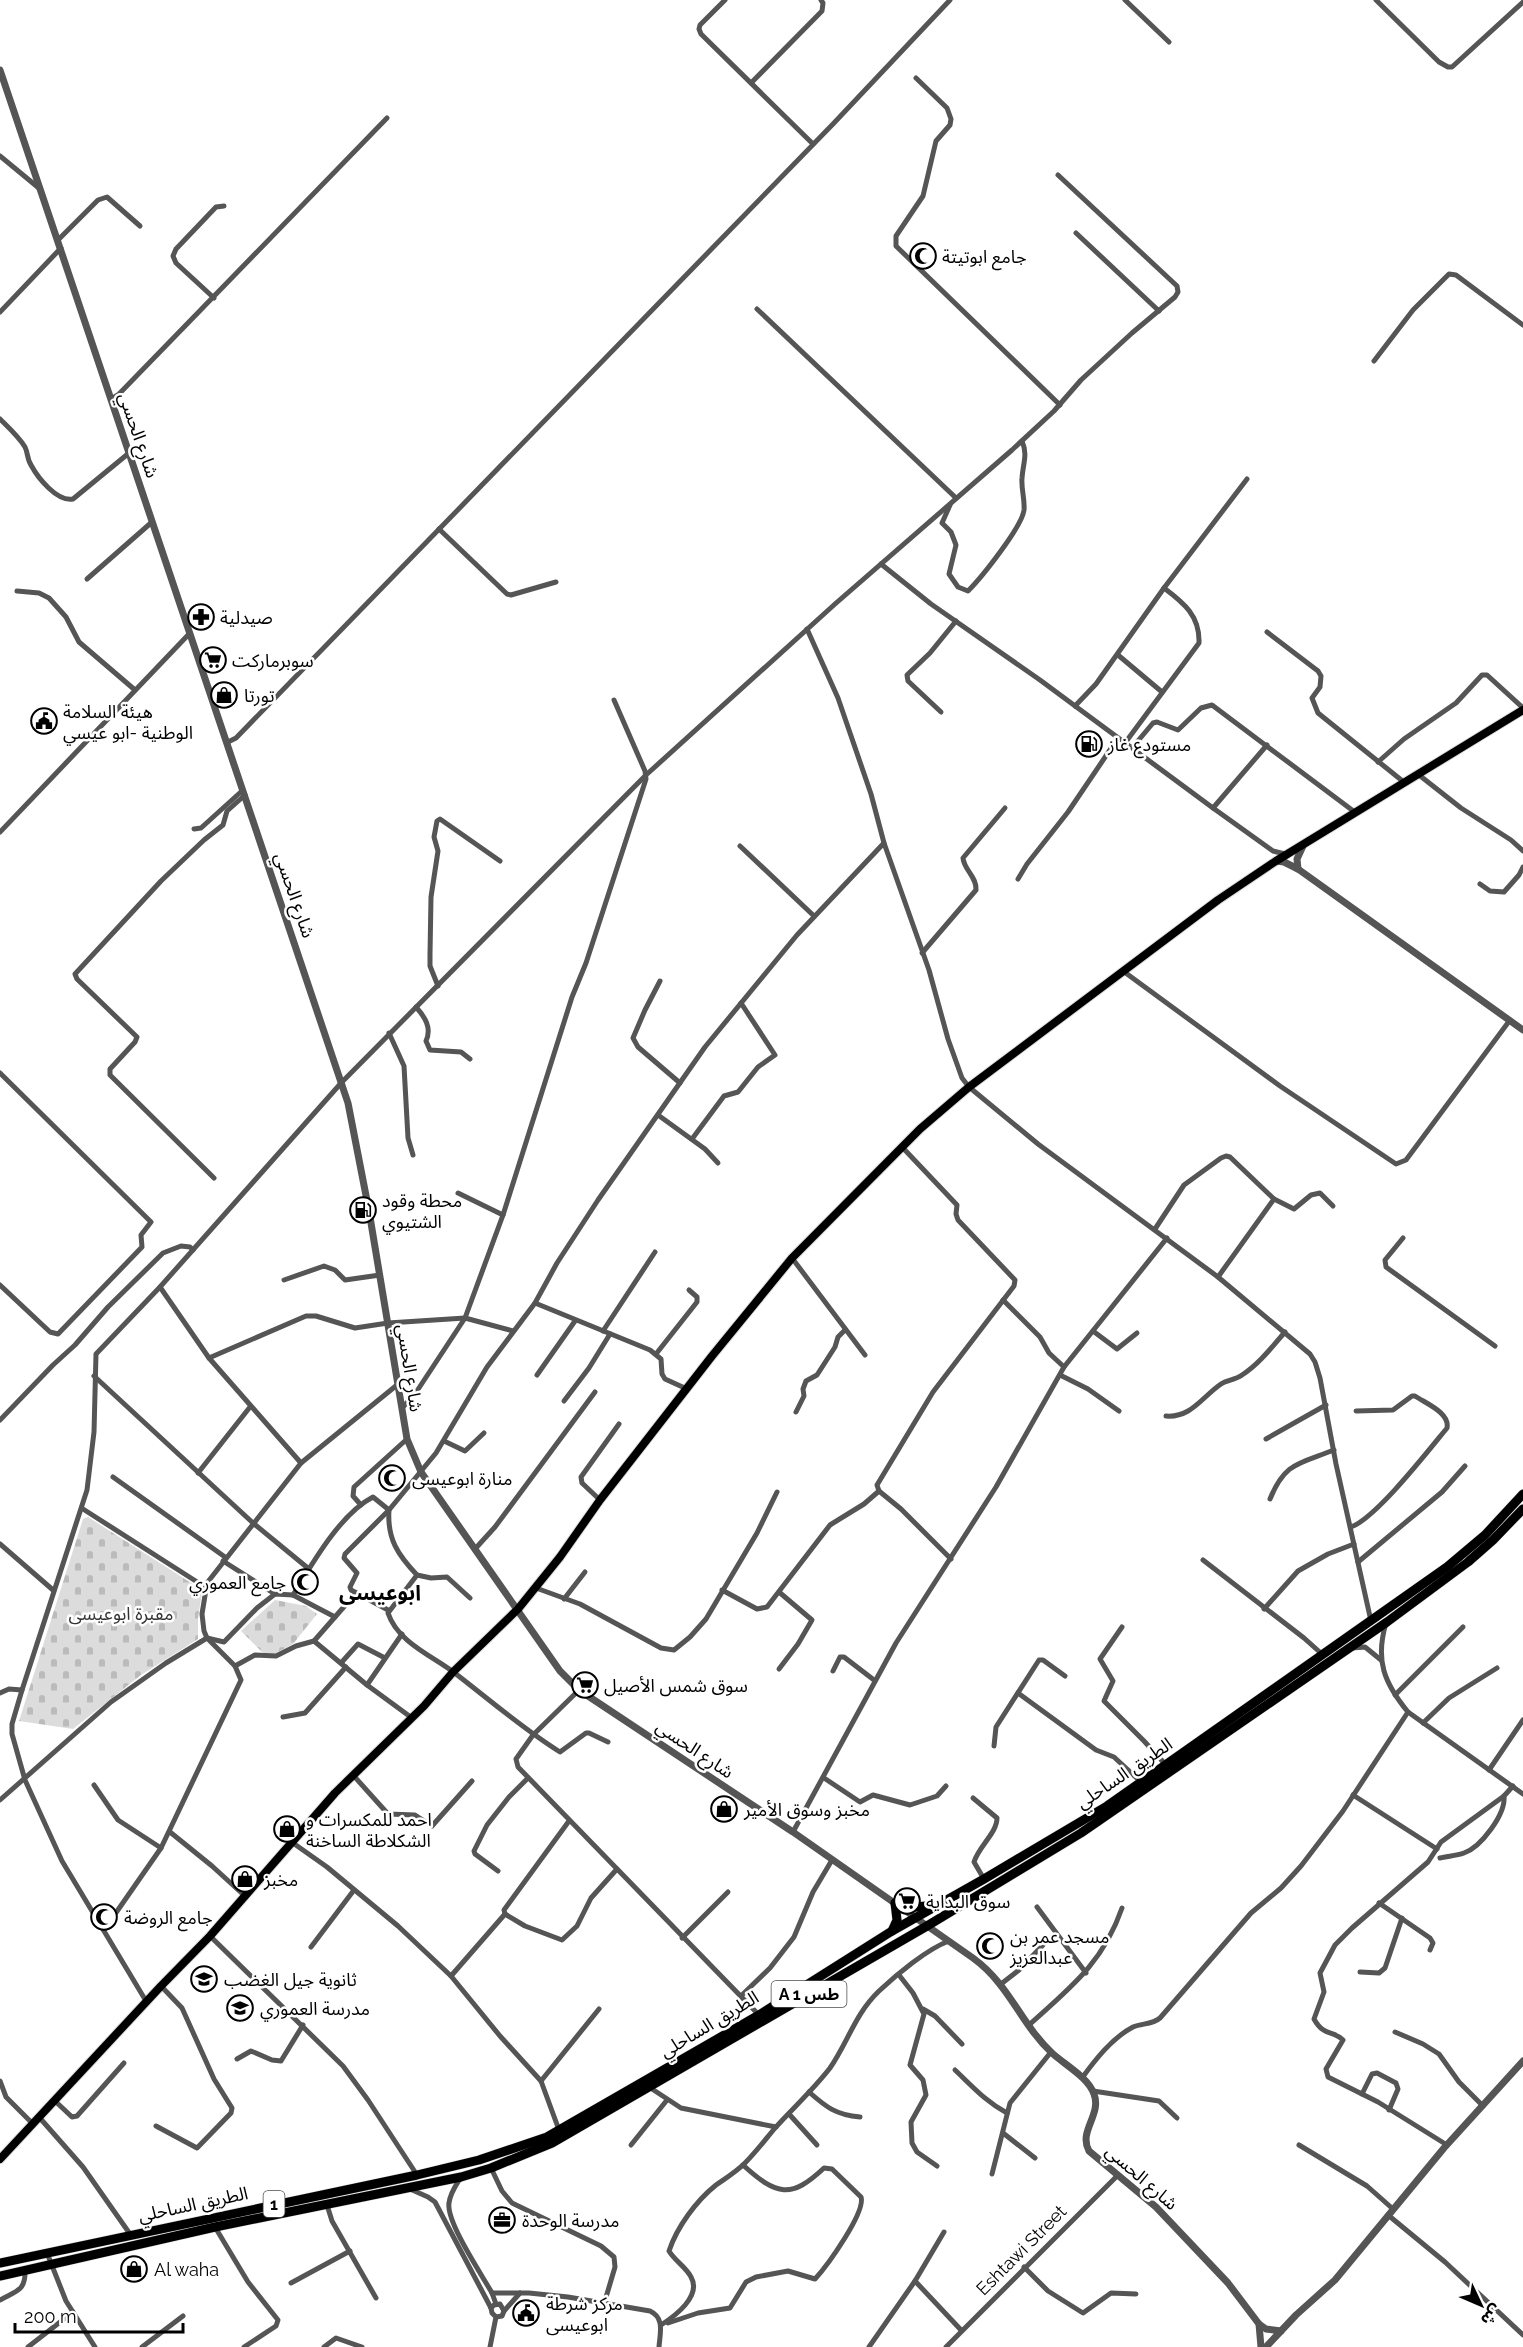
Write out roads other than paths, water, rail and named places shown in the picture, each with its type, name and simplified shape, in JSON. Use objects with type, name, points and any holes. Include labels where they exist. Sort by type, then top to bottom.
[{"type":"highway","name":"الطريق الساحلي","points":[[0,2263],[417,2175],[479,2160],[547,2137],[759,2015],[892,1931],[984,1880],[1107,1806],[1474,1546],[1523,1494]]},
{"type":"highway","name":"الطريق الساحلي","points":[[0,2276],[215,2227],[461,2177],[491,2168],[552,2143],[927,1926],[1091,1826],[1387,1622],[1468,1562],[1523,1509]]},
{"type":"highway","points":[[892,1931],[897,1920],[895,1903],[916,1907],[938,1904]]},
{"type":"main road","points":[[0,2159],[246,1897],[353,1775],[518,1609],[600,1500],[792,1258],[920,1129],[969,1087],[1203,910],[1276,861],[1523,709]]},
{"type":"street","points":[[725,0],[703,21],[699,29],[701,34],[813,144]]},
{"type":"street","points":[[752,82],[822,11],[821,0]]},
{"type":"street","points":[[228,742],[236,738],[950,0]]},
{"type":"street","points":[[1125,0],[1169,42]]},
{"type":"street","points":[[1376,0],[1439,62],[1448,67],[1452,67],[1523,2]]},
{"type":"street","name":"شارع الحسي","points":[[0,70],[350,1108],[407,1438],[421,1472],[560,1671],[579,1690],[793,1832],[988,1970],[1051,2052],[1082,2078],[1093,2091],[1095,2108],[1085,2143],[1094,2157],[1156,2207],[1183,2233],[1232,2288],[1259,2324]]},
{"type":"street","points":[[916,78],[947,108],[951,119],[950,125],[936,141],[923,196],[896,236],[896,246],[1060,405]]},
{"type":"street","points":[[111,399],[119,394],[214,298],[387,118]]},
{"type":"street","points":[[0,156],[42,190]]},
{"type":"street","points":[[146,2001],[62,1861],[25,1780],[12,1734],[12,1724],[53,1590],[83,1509],[94,1432],[96,1354],[160,1287],[342,1082],[646,775],[880,564],[1022,441],[1060,405],[1064,397],[1081,380],[1175,297],[1178,286],[1058,175]]},
{"type":"street","points":[[58,239],[98,200],[104,197],[107,197],[140,226]]},
{"type":"street","points":[[214,298],[176,262],[174,256],[176,249],[216,207],[224,207]]},
{"type":"street","points":[[1076,233],[1159,311]]},
{"type":"street","points":[[0,312],[61,248]]},
{"type":"street","points":[[1374,361],[1413,310],[1449,274],[1456,275],[1523,325]]},
{"type":"street","points":[[757,309],[954,501]]},
{"type":"street","points":[[0,418],[24,446],[31,467],[39,477],[55,493],[68,500],[73,499],[129,453]]},
{"type":"street","points":[[954,501],[942,523],[951,532],[956,545],[949,574],[958,587],[968,591],[1009,539],[1022,518],[1024,504],[1021,484],[1026,454],[1022,441]]},
{"type":"street","points":[[1075,706],[1096,684],[1118,655],[1164,588],[1247,478]]},
{"type":"street","points":[[87,579],[152,522]]},
{"type":"street","points":[[439,529],[507,594],[556,582]]},
{"type":"street","points":[[880,564],[897,579],[1213,808],[1273,850],[1287,855]]},
{"type":"street","points":[[1125,743],[1197,647],[1199,639],[1192,612],[1164,588]]},
{"type":"street","points":[[17,591],[39,593],[49,598],[66,617],[79,642],[135,690]]},
{"type":"street","points":[[941,712],[908,681],[907,675],[930,653],[956,621]]},
{"type":"street","points":[[807,629],[838,698],[871,794],[884,843],[929,970],[948,1039],[962,1078],[969,1087],[1038,1143],[1218,1277],[1302,1346],[1316,1362],[1371,1621]]},
{"type":"street","points":[[1268,632],[1322,676],[1320,687],[1312,698],[1318,713],[1405,783]]},
{"type":"street","points":[[0,832],[189,634]]},
{"type":"street","points":[[1118,655],[1162,693]]},
{"type":"street","points":[[1378,762],[1404,739],[1456,703],[1482,675],[1487,675],[1523,709]]},
{"type":"street","points":[[402,1408],[415,1394],[465,1318],[503,1215],[646,775],[614,700]]},
{"type":"street","points":[[1132,748],[1150,724],[1157,722],[1178,730],[1201,708],[1208,705],[1218,708],[1356,813]]},
{"type":"street","points":[[1018,879],[1119,738]]},
{"type":"street","points":[[1213,808],[1267,745]]},
{"type":"street","points":[[1419,775],[1461,808],[1511,840],[1523,851]]},
{"type":"street","points":[[194,829],[201,828],[244,792]]},
{"type":"street","points":[[214,1178],[110,1075],[110,1069],[137,1037],[76,979],[75,974],[154,888],[223,825],[227,811],[244,792]]},
{"type":"street","points":[[922,953],[976,890],[975,881],[963,862],[963,858],[1005,808]]},
{"type":"street","points":[[438,986],[430,963],[431,897],[438,850],[434,837],[437,821],[440,819],[500,861]]},
{"type":"street","points":[[388,1610],[356,1593],[350,1587],[357,1573],[344,1556],[389,1510],[444,1441],[487,1367],[535,1303],[557,1263],[598,1200],[680,1083],[741,1003],[814,916],[884,843]]},
{"type":"street","points":[[740,846],[814,916]]},
{"type":"street","points":[[1298,869],[1298,856],[1303,846]]},
{"type":"street","points":[[1276,861],[1298,869],[1523,1030]]},
{"type":"street","points":[[1480,884],[1490,891],[1504,892],[1523,867]]},
{"type":"street","points":[[1122,971],[1280,1086],[1396,1164],[1403,1163],[1412,1153],[1510,1020]]},
{"type":"street","points":[[660,981],[633,1038],[638,1047],[680,1083]]},
{"type":"street","points":[[692,1140],[724,1096],[738,1092],[758,1067],[775,1055],[741,1003]]},
{"type":"street","points":[[416,1007],[425,1017],[429,1035],[426,1041],[430,1050],[461,1052],[470,1059]]},
{"type":"street","points":[[389,1033],[404,1066],[408,1138],[413,1155]]},
{"type":"street","points":[[0,1073],[151,1222],[149,1228],[141,1235],[142,1247],[58,1334],[50,1332],[0,1285]]},
{"type":"street","points":[[658,1115],[718,1163]]},
{"type":"street","points":[[903,1148],[957,1205],[958,1220],[1014,1277],[1014,1286],[928,1400],[877,1485],[879,1491],[901,1509],[951,1559]]},
{"type":"street","points":[[1155,1229],[1184,1185],[1200,1171],[1226,1156],[1274,1199],[1294,1209],[1311,1195],[1320,1193],[1333,1206]]},
{"type":"street","points":[[458,1193],[503,1215]]},
{"type":"street","points":[[1218,1277],[1274,1199]]},
{"type":"street","points":[[793,1832],[824,1778],[874,1680],[1028,1434],[1064,1367],[1167,1238]]},
{"type":"street","points":[[1403,1238],[1385,1260],[1386,1267],[1495,1346]]},
{"type":"street","points":[[0,1420],[163,1253],[181,1246],[190,1247],[193,1250]]},
{"type":"street","points":[[603,1331],[655,1252]]},
{"type":"street","points":[[792,1258],[865,1355]]},
{"type":"street","points":[[284,1280],[324,1266],[335,1270],[345,1280],[380,1275]]},
{"type":"street","points":[[160,1287],[209,1358],[301,1463]]},
{"type":"street","points":[[656,1354],[696,1302],[697,1297],[689,1290]]},
{"type":"street","points":[[1003,1300],[1040,1337],[1049,1353],[1064,1367]]},
{"type":"street","points":[[535,1303],[656,1354],[661,1359],[662,1374],[665,1379],[687,1389]]},
{"type":"street","points":[[209,1358],[306,1316],[316,1316],[355,1328],[388,1323],[465,1318],[513,1331]]},
{"type":"street","points":[[537,1375],[575,1321]]},
{"type":"street","points":[[796,1412],[804,1396],[803,1389],[806,1382],[817,1375],[836,1347],[838,1337],[845,1330]]},
{"type":"street","points":[[1093,1331],[1117,1350],[1137,1333]]},
{"type":"street","points":[[1166,1416],[1187,1412],[1222,1383],[1241,1376],[1256,1364],[1285,1332]]},
{"type":"street","points":[[564,1401],[610,1334]]},
{"type":"street","points":[[1060,1375],[1088,1389],[1119,1411]]},
{"type":"street","points":[[94,1376],[253,1523],[309,1569]]},
{"type":"street","points":[[104,1929],[170,1832],[199,1766],[242,1680],[235,1666],[207,1638],[201,1614],[205,1587],[224,1559],[301,1463],[397,1385]]},
{"type":"street","points":[[475,1549],[495,1527],[595,1392]]},
{"type":"street","points":[[1351,1527],[1362,1522],[1406,1477],[1447,1428],[1448,1422],[1445,1416],[1415,1396],[1393,1410],[1356,1411]]},
{"type":"street","points":[[1266,1439],[1326,1405]]},
{"type":"street","points":[[198,1473],[250,1407]]},
{"type":"street","points":[[600,1500],[582,1483],[581,1477],[619,1424]]},
{"type":"street","points":[[444,1441],[465,1451],[484,1433]]},
{"type":"street","points":[[361,1505],[353,1496],[354,1487],[407,1438]]},
{"type":"street","points":[[1270,1499],[1278,1479],[1291,1467],[1334,1450]]},
{"type":"street","points":[[1358,1562],[1442,1492],[1465,1466]]},
{"type":"street","points":[[113,1477],[275,1594],[293,1595],[335,1617]]},
{"type":"street","points":[[722,1590],[758,1609],[767,1607],[830,1526],[864,1504],[879,1491]]},
{"type":"street","points":[[536,1588],[580,1604],[671,1651],[690,1637],[706,1619],[757,1533],[777,1492]]},
{"type":"street","points":[[293,1595],[336,1530],[361,1505],[373,1497],[389,1510]]},
{"type":"street","points":[[83,1509],[205,1587]]},
{"type":"street","points":[[389,1510],[388,1526],[391,1538],[398,1552],[417,1575],[447,1578],[470,1598]]},
{"type":"street","points":[[0,1544],[53,1590]]},
{"type":"street","points":[[1264,1609],[1298,1571],[1328,1554],[1354,1544]]},
{"type":"street","points":[[1203,1560],[1323,1655]]},
{"type":"street","points":[[564,1599],[585,1572]]},
{"type":"street","points":[[417,1575],[388,1610],[388,1616],[417,1649],[453,1672],[533,1735],[560,1752],[586,1733],[608,1743]]},
{"type":"street","points":[[779,1592],[812,1620],[779,1669]]},
{"type":"street","points":[[235,1666],[255,1655],[276,1656],[296,1646],[314,1641],[356,1593]]},
{"type":"street","points":[[0,1800],[111,1702],[166,1663],[207,1638],[224,1642],[257,1608],[275,1594]]},
{"type":"street","points":[[1387,1622],[1382,1639],[1382,1661],[1389,1686],[1408,1712],[1523,1794]]},
{"type":"street","points":[[1122,1627],[1100,1659],[1113,1681],[1104,1701],[1166,1765]]},
{"type":"street","points":[[1395,1695],[1463,1627]]},
{"type":"street","points":[[367,1685],[402,1634]]},
{"type":"street","points":[[314,1641],[367,1685],[412,1718]]},
{"type":"street","points":[[283,1717],[305,1713],[358,1644],[386,1658]]},
{"type":"street","points":[[1348,1649],[1365,1647],[1382,1661]]},
{"type":"street","points":[[833,1671],[840,1658],[844,1657],[874,1680]]},
{"type":"street","points":[[994,1746],[996,1727],[1039,1660],[1043,1660],[1065,1676]]},
{"type":"street","points":[[1423,1723],[1449,1698],[1497,1668]]},
{"type":"street","points":[[0,1693],[9,1689],[22,1690]]},
{"type":"street","points":[[579,1690],[533,1735],[515,1760],[528,1778],[569,1821],[759,2015]]},
{"type":"street","points":[[1018,1693],[1096,1750],[1114,1757],[1141,1782]]},
{"type":"street","points":[[1082,2078],[1106,2049],[1130,2029],[1154,2023],[1163,2016],[1251,1913],[1290,1879],[1327,1832],[1408,1712]]},
{"type":"street","points":[[1489,1770],[1523,1719]]},
{"type":"street","points":[[353,1775],[388,1814],[415,1815],[432,1826],[472,1781]]},
{"type":"street","points":[[498,1870],[474,1851],[488,1825],[509,1797],[528,1778]]},
{"type":"street","points":[[824,1778],[860,1802],[873,1795],[910,1804],[937,1796],[946,1786]]},
{"type":"street","points":[[94,1785],[118,1820],[161,1848]]},
{"type":"street","points":[[1447,2145],[1362,2094],[1341,2085],[1325,2073],[1343,2040],[1326,2033],[1314,2019],[1324,1992],[1320,1973],[1330,1952],[1379,1903],[1428,1862],[1441,1842],[1504,1796],[1513,1786]]},
{"type":"street","points":[[1353,1795],[1437,1849]]},
{"type":"street","points":[[1440,1858],[1464,1853],[1478,1845],[1498,1821],[1505,1803],[1504,1796]]},
{"type":"street","points":[[973,1798],[997,1818],[994,1829],[974,1862],[984,1880]]},
{"type":"street","points":[[451,1976],[505,1914],[504,1910],[569,1821]]},
{"type":"street","points":[[170,1832],[246,1897]]},
{"type":"street","points":[[293,1843],[398,1926],[451,1976],[500,2036],[541,2081],[559,2130]]},
{"type":"street","points":[[741,1996],[770,1968],[794,1937],[813,1892],[832,1860]]},
{"type":"street","points":[[505,1914],[525,1926],[562,1940],[577,1926],[591,1898],[617,1869]]},
{"type":"street","points":[[312,1947],[354,1890]]},
{"type":"street","points":[[682,1938],[728,1892]]},
{"type":"street","points":[[1379,1903],[1430,1938],[1433,1943],[1430,1950]]},
{"type":"street","points":[[1037,1907],[1086,1973]]},
{"type":"street","points":[[1029,2025],[1086,1973],[1114,1928],[1122,1908]]},
{"type":"street","points":[[1360,1972],[1378,1973],[1385,1968],[1402,1918]]},
{"type":"street","points":[[210,1936],[303,2025],[349,2074],[417,2175]]},
{"type":"street","points":[[661,2325],[678,2314],[689,2299],[693,2285],[692,2278],[669,2251],[695,2206],[743,2165],[809,2092],[841,2051],[858,2016],[879,1991],[925,1954],[949,1941]]},
{"type":"street","points":[[1001,1984],[1019,1970],[1043,1945]]},
{"type":"street","points":[[899,1975],[923,2010],[924,2020],[910,2065],[923,2080],[926,2095],[911,2122],[912,2143],[917,2152],[937,2166]]},
{"type":"street","points":[[156,2126],[196,2148],[231,2113],[232,2106],[214,2079],[182,2008],[161,1986]]},
{"type":"street","points":[[541,2081],[599,2009]]},
{"type":"street","points":[[923,2010],[935,2016],[962,2044]]},
{"type":"street","points":[[237,2058],[251,2051],[272,2060],[281,2061],[303,2025]]},
{"type":"street","points":[[1395,2032],[1439,2054],[1459,2082],[1483,2106]]},
{"type":"street","points":[[992,2174],[1007,2113],[1015,2096],[1051,2052]]},
{"type":"street","points":[[1266,2347],[1335,2280],[1447,2145],[1523,2061]]},
{"type":"street","points":[[54,2100],[72,2116],[77,2116],[124,2062]]},
{"type":"street","points":[[955,2070],[992,2105],[1007,2113]]},
{"type":"street","points":[[1362,2094],[1372,2074],[1377,2073],[1396,2083],[1398,2089],[1389,2110]]},
{"type":"street","points":[[0,2082],[6,2097],[36,2120],[83,2166],[130,2234]]},
{"type":"street","points":[[650,2087],[681,2108],[776,2127]]},
{"type":"street","points":[[1093,2091],[1159,2101],[1177,2118]]},
{"type":"street","points":[[809,2092],[825,2106],[843,2115],[860,2117]]},
{"type":"street","points":[[631,2145],[667,2100]]},
{"type":"street","points":[[789,2114],[817,2145]]},
{"type":"street","points":[[1003,2133],[1035,2158]]},
{"type":"street","points":[[1299,2145],[1362,2183],[1393,2209]]},
{"type":"street","points":[[661,2325],[698,2313],[730,2308],[746,2282],[756,2277],[788,2271],[815,2279],[842,2244],[863,2202],[861,2197],[832,2169],[824,2168],[812,2179],[791,2191],[783,2190],[761,2180],[743,2165]]},
{"type":"street","points":[[491,2168],[502,2191],[512,2203],[602,2246],[614,2257],[615,2267],[603,2304]]},
{"type":"street","name":"Eshtawi Street","points":[[946,2347],[1118,2175]]},
{"type":"street","points":[[461,2177],[451,2194],[449,2212],[457,2231],[492,2293],[496,2305]]},
{"type":"street","points":[[410,2189],[435,2202],[496,2305],[504,2311]]},
{"type":"street","points":[[327,2205],[332,2221],[376,2298]]},
{"type":"street","points":[[1388,2216],[1445,2262],[1523,2335]]},
{"type":"street","points":[[215,2227],[248,2283],[278,2320],[276,2326],[244,2347]]},
{"type":"street","points":[[869,2347],[915,2281],[944,2232]]},
{"type":"street","points":[[291,2283],[350,2251]]},
{"type":"street","points":[[47,2253],[73,2312],[95,2347]]},
{"type":"street","points":[[1024,2267],[1047,2291],[1083,2313],[1111,2293],[1137,2294]]},
{"type":"street","points":[[0,2300],[25,2284],[25,2270]]},
{"type":"street","points":[[915,2281],[961,2330]]},
{"type":"street","points":[[492,2293],[568,2297],[650,2311],[658,2314],[661,2325],[659,2347]]},
{"type":"street","points":[[496,2317],[492,2313],[505,2294]]},
{"type":"street","points":[[496,2317],[502,2316],[520,2294]]},
{"type":"street","points":[[27,2347],[73,2312]]},
{"type":"street","points":[[142,2347],[183,2316]]},
{"type":"street","points":[[490,2347],[496,2317]]},
{"type":"street","points":[[1259,2324],[1266,2329],[1281,2331]]},
{"type":"street","points":[[1259,2324],[1261,2347]]},
{"type":"street","points":[[324,2347],[336,2338],[362,2347]]},
{"type":"place","name":"جامع ابوتيتة","points":[[923,256]]},
{"type":"place","name":"صيدلية","points":[[201,617]]},
{"type":"place","name":"سوبرماركت","points":[[213,660]]},
{"type":"place","name":"تورتا","points":[[224,695]]},
{"type":"place","name":"هيئة السلامة الوطنية -ابو عيسي","points":[[44,721]]},
{"type":"place","name":"مستودع غاز","points":[[1089,744]]},
{"type":"place","name":"محطة وقود الشتيوي","points":[[363,1210]]},
{"type":"place","name":"منارة ابوعيسى","points":[[392,1478]]},
{"type":"place","name":"جامع العموري","points":[[305,1582]]},
{"type":"place","name":"سوق شمس الأصيل","points":[[585,1685]]},
{"type":"place","name":"مخبز وسوق الأمير","points":[[724,1809]]},
{"type":"place","name":"احمد للمكسرات و الشكلاطة الساخنة","points":[[287,1829]]},
{"type":"place","name":"مخبز","points":[[245,1879]]},
{"type":"place","name":"سوق البداية","points":[[907,1901]]},
{"type":"place","name":"جامع الروضة","points":[[104,1917]]},
{"type":"place","name":"مسجد عمر بن عبدالعزيز","points":[[990,1946]]},
{"type":"place","name":"ثانوية جيل الغضب","points":[[204,1979]]},
{"type":"place","name":"مدرسة العموري","points":[[240,2008]]},
{"type":"place","name":"مدرسة الوحدة","points":[[502,2220]]},
{"type":"place","name":"Al waha","points":[[134,2269]]},
{"type":"place","name":"مركز شرطة ابوعيسى","points":[[526,2313]]},
{"type":"district","name":"ابوعيسى","points":[[380,1592]]},
{"type":"park label","name":"مقبرة ابوعيسى","points":[[121,1613]]}]
